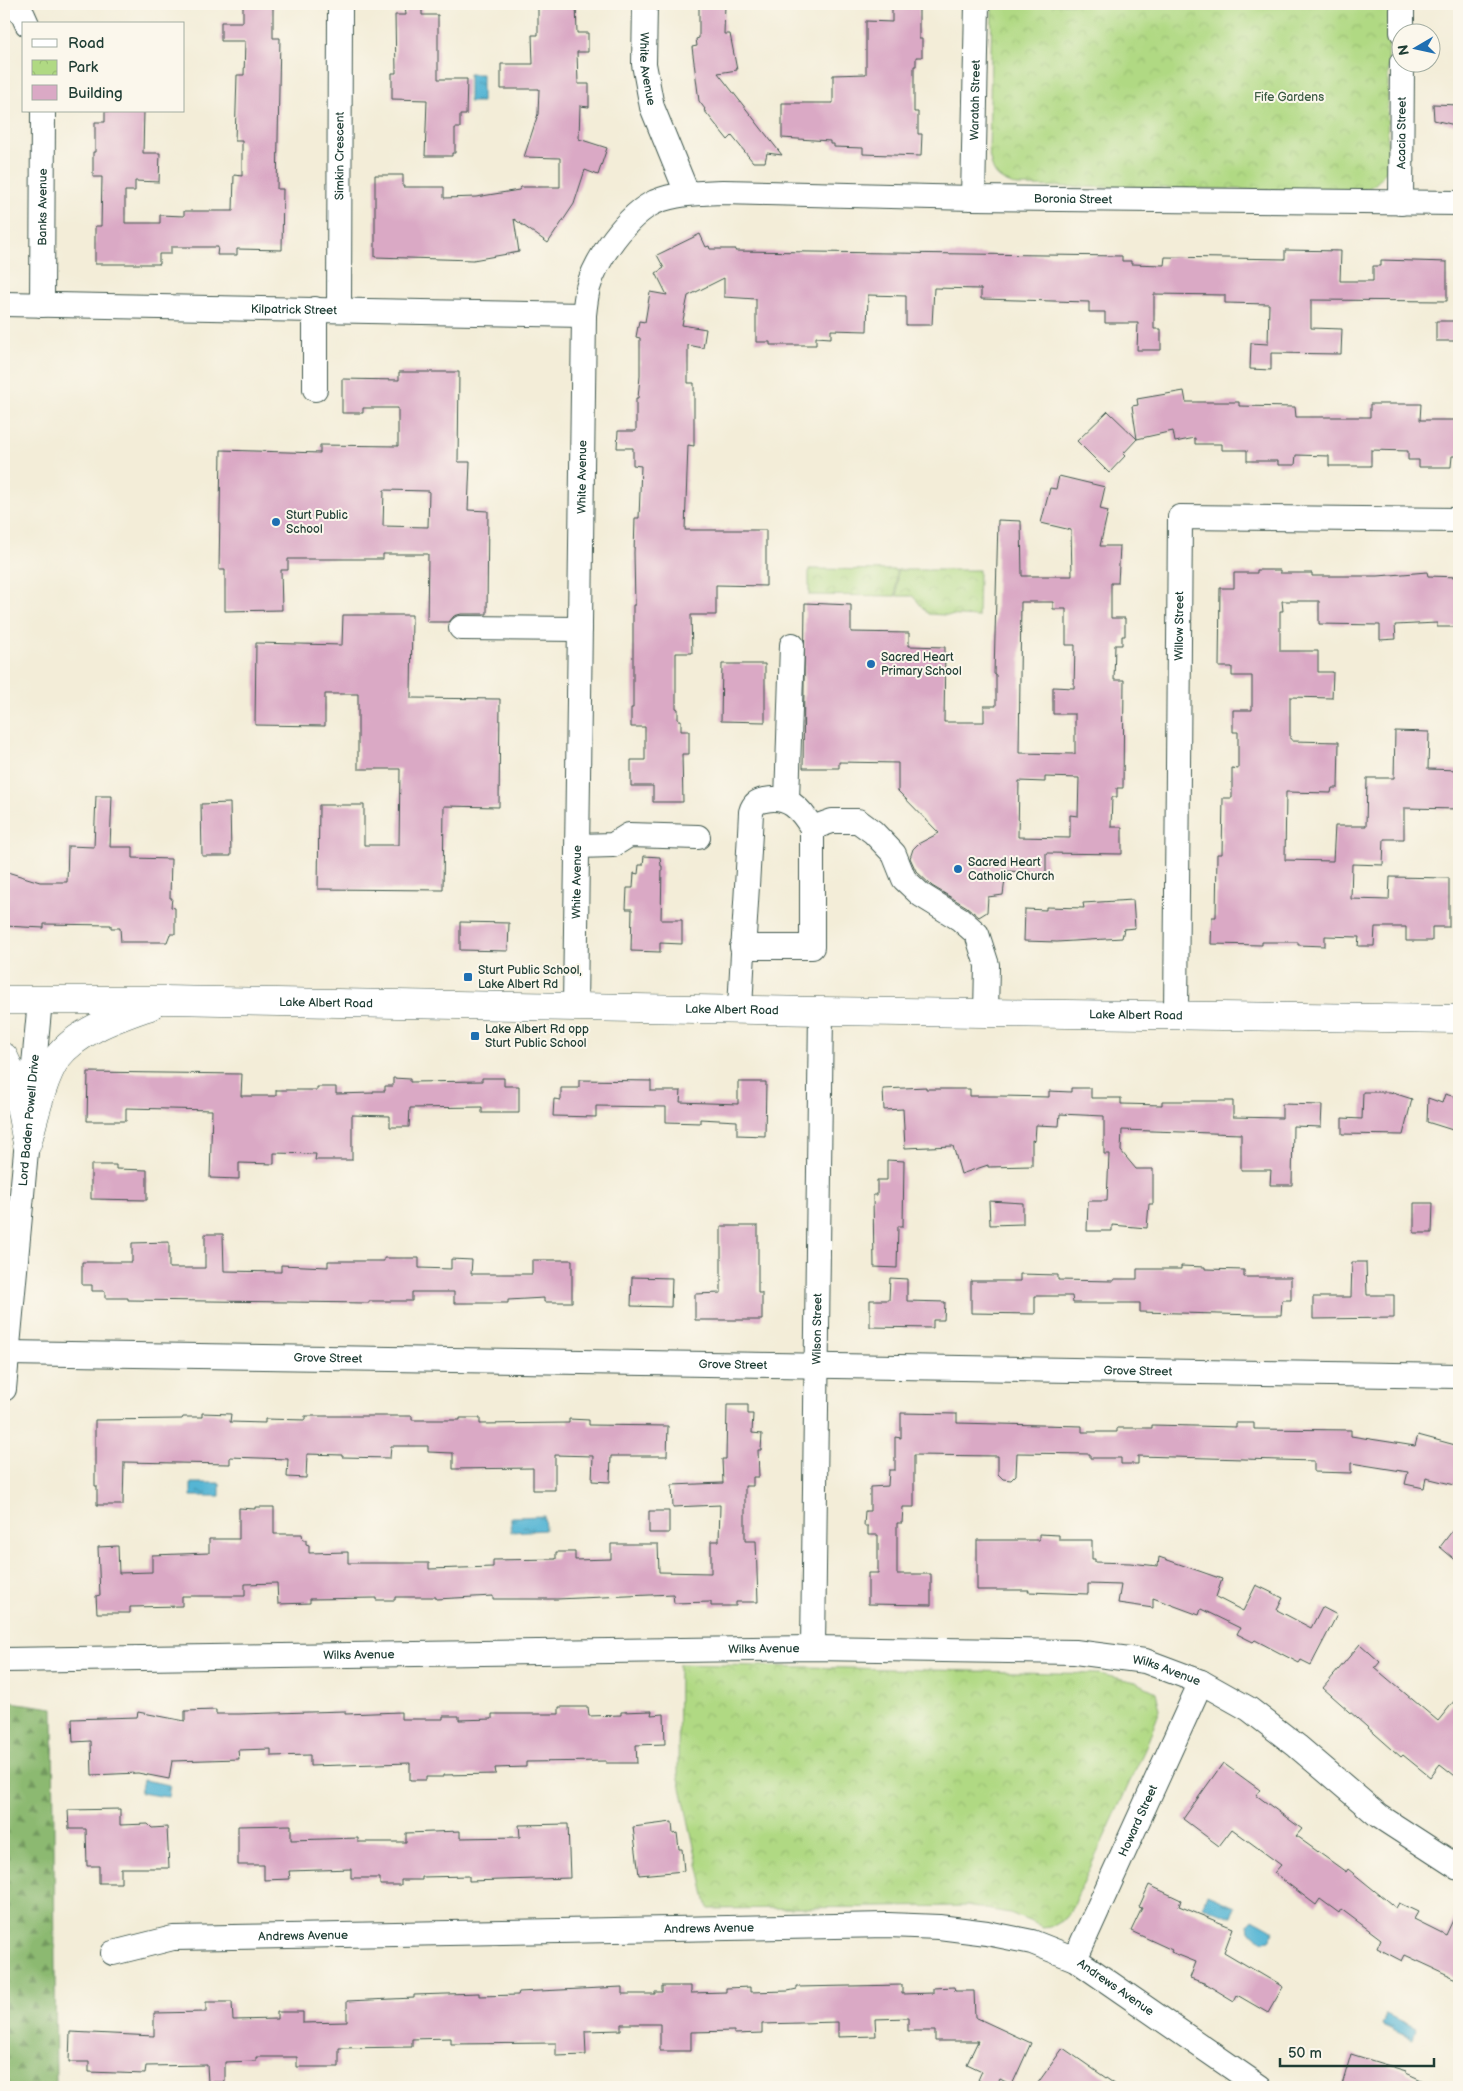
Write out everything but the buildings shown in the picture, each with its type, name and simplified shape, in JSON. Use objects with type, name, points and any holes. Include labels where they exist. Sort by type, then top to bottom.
[{"type":"main road","name":"Lake Albert Road","points":[[4,1000],[165,1000],[740,1010],[1459,1019]]},
{"type":"main road","points":[[27,1144],[46,1081],[57,1058],[76,1040],[96,1028],[124,1015],[165,1000]]},
{"type":"main road","points":[[4,1058],[12,1072],[20,1102],[27,1144]]},
{"type":"street","points":[[12,4],[26,22]]},
{"type":"street","name":"Simkin Crescent","points":[[339,310],[340,4]]},
{"type":"street","name":"White Avenue","points":[[575,1007],[584,315],[588,289],[597,266],[632,219],[654,202],[687,194],[652,107],[644,64],[645,4]]},
{"type":"street","name":"Waratah Street","points":[[973,198],[978,4]]},
{"type":"street","points":[[1402,4],[1402,22]]},
{"type":"street","name":"Acacia Street","points":[[1401,203],[1402,72]]},
{"type":"street","name":"Banks Avenue","points":[[42,305],[43,112]]},
{"type":"street","name":"Boronia Street","points":[[687,194],[723,192],[973,198],[1459,203]]},
{"type":"street","name":"Kilpatrick Street","points":[[4,304],[584,315]]},
{"type":"street","points":[[315,309],[315,389]]},
{"type":"street","name":"Willow Street","points":[[1176,1016],[1180,517],[1459,520]]},
{"type":"street","points":[[461,628],[580,629]]},
{"type":"street","points":[[787,800],[792,645]]},
{"type":"street","points":[[740,1010],[742,947],[748,880],[751,812],[753,806],[759,801],[774,798],[787,800],[803,812],[812,828],[812,947],[742,947]]},
{"type":"street","points":[[812,828],[832,820],[858,822],[873,832],[894,854],[904,879],[915,890],[960,919],[977,934],[987,966],[986,1013]]},
{"type":"street","points":[[578,846],[614,845],[629,835],[698,838]]},
{"type":"street","name":"Lord Baden Powell Drive","points":[[4,1389],[7,1322],[27,1144],[40,1000]]},
{"type":"street","name":"Wilson Street","points":[[813,1648],[821,1011]]},
{"type":"street","name":"Grove Street","points":[[7,1353],[1459,1376]]},
{"type":"street","name":"Wilks Avenue","points":[[4,1660],[813,1648],[1075,1652],[1145,1661],[1201,1682],[1248,1709],[1297,1746],[1379,1816],[1459,1868]]},
{"type":"street","name":"Howard Street","points":[[1076,1959],[1201,1682]]},
{"type":"street","name":"Andrews Avenue","points":[[113,1953],[173,1938],[888,1925],[939,1927],[987,1933],[1032,1942],[1076,1959],[1260,2087]]},
{"type":"green space","name":"Fife Gardens","points":[[992,4],[1389,4],[1387,169],[1373,186],[1352,191],[1017,186],[997,175],[992,167],[989,153]]},
{"type":"green space","points":[[809,569],[896,570],[896,596],[809,595]]},
{"type":"green space","points":[[897,570],[979,570],[978,617],[928,614],[913,596],[897,596]]},
{"type":"green space","points":[[679,1664],[1099,1674],[1136,1682],[1156,1692],[1160,1710],[1145,1749],[1067,1918],[1055,1925],[1043,1927],[1010,1913],[966,1906],[708,1909],[678,1774]]},
{"type":"green space","points":[[4,1701],[53,1708],[56,2087],[4,2087]]},
{"type":"water","points":[[469,74],[482,74],[482,102],[469,102]]},
{"type":"water","points":[[191,1483],[220,1483],[220,1496],[191,1496]]},
{"type":"water","points":[[544,1516],[545,1530],[511,1532],[511,1517]]},
{"type":"water","points":[[143,1780],[170,1785],[168,1797],[140,1793]]},
{"type":"water","points":[[1207,1894],[1235,1906],[1231,1917],[1203,1906]]},
{"type":"water","points":[[1253,1919],[1271,1929],[1273,1932],[1271,1939],[1264,1940],[1249,1931],[1248,1924]]},
{"type":"water","points":[[1386,2014],[1415,2028],[1412,2039],[1382,2025]]},
{"type":"place","name":"Sturt Public School","points":[[276,522]]},
{"type":"place","name":"Sacred Heart Primary School","points":[[871,664]]},
{"type":"place","name":"Sacred Heart Catholic Church","points":[[958,869]]},
{"type":"place","name":"Sturt Public School, Lake Albert Rd","points":[[468,977]]},
{"type":"place","name":"Lake Albert Rd opp Sturt Public School","points":[[475,1036]]}]
